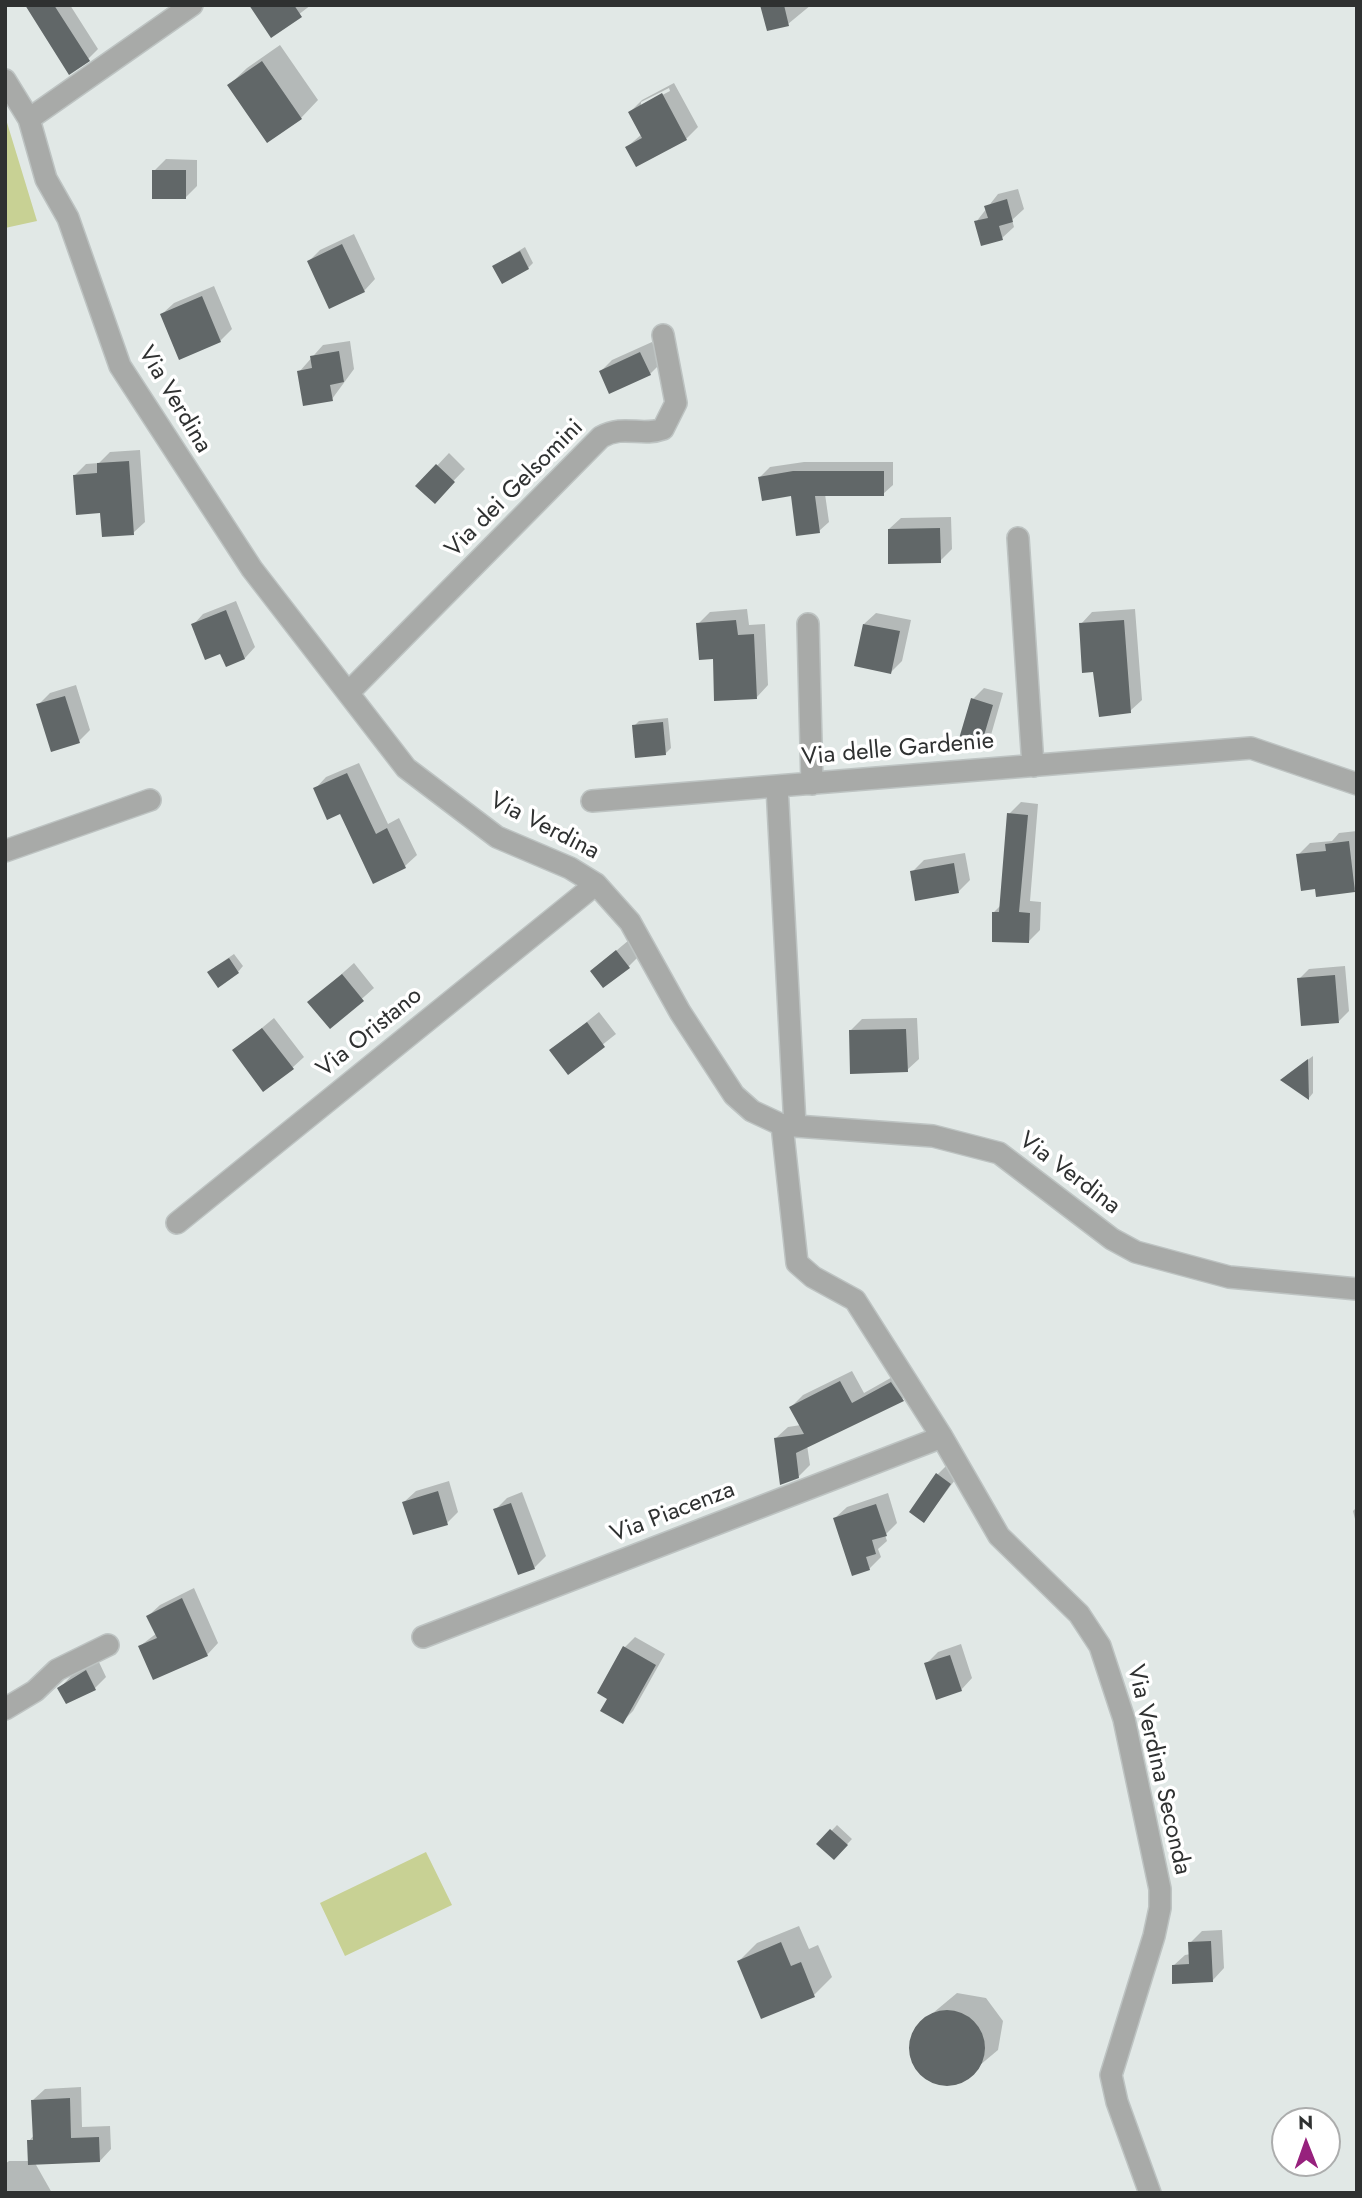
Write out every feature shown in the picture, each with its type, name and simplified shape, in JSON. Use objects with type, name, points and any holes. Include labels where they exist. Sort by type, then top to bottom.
[{"type":"street","points":[[29,119],[192,5]]},
{"type":"street","name":"Via Verdina","points":[[5,80],[29,119],[46,179],[68,218],[120,366],[252,569],[405,768],[497,837],[570,868],[596,884],[630,922],[680,1012],[734,1095],[752,1111],[788,1125],[933,1136],[999,1153],[1112,1239],[1136,1252],[1229,1277],[1357,1289]]},
{"type":"street","name":"Via dei Gelsomini","points":[[349,692],[601,438],[611,432],[628,429],[654,432],[663,429],[676,403],[663,335]]},
{"type":"street","points":[[1018,538],[1033,766]]},
{"type":"street","points":[[808,624],[812,784]]},
{"type":"street","name":"Via delle Gardenie","points":[[788,1125],[777,786],[1251,748],[1357,785]]},
{"type":"street","points":[[592,801],[777,786]]},
{"type":"street","points":[[5,851],[150,800]]},
{"type":"street","name":"Via Oristano","points":[[177,1223],[596,884]]},
{"type":"street","name":"Via Verdina Seconda","points":[[788,1125],[797,1263],[813,1277],[855,1300],[942,1437],[999,1536],[1061,1595],[1100,1646],[1124,1719],[1160,1889],[1160,1908],[1111,2075],[1117,2102],[1150,2193]]},
{"type":"street","name":"Via Piacenza","points":[[423,1637],[942,1437]]},
{"type":"street","points":[[5,1709],[35,1691],[57,1670],[108,1645]]},
{"type":"green space","points":[[5,116],[37,221],[5,228]]},
{"type":"green space","points":[[426,1852],[452,1905],[345,1956],[320,1903]]},
{"type":"building","points":[[25,5],[54,5],[90,61],[69,75]]},
{"type":"building","points":[[249,5],[294,5],[302,17],[271,38]]},
{"type":"building","points":[[760,5],[784,5],[789,26],[767,31]]},
{"type":"building","points":[[262,61],[302,119],[267,143],[227,85]]},
{"type":"building","points":[[662,93],[687,140],[636,167],[625,147],[642,138],[628,112]]},
{"type":"building","points":[[152,170],[186,170],[186,199],[152,199]]},
{"type":"building","points":[[1007,199],[1013,222],[999,226],[1003,240],[981,246],[974,221],[988,218],[984,206]]},
{"type":"building","points":[[342,244],[365,292],[329,309],[307,261]]},
{"type":"building","points":[[520,251],[529,269],[502,284],[492,266]]},
{"type":"building","points":[[202,296],[221,342],[179,360],[160,314]]},
{"type":"building","points":[[339,351],[344,382],[330,385],[333,401],[303,406],[297,371],[312,368],[310,356]]},
{"type":"building","points":[[640,352],[651,375],[609,394],[599,371]]},
{"type":"building","points":[[129,461],[134,535],[102,537],[100,513],[76,515],[73,475],[97,473],[97,463]]},
{"type":"building","points":[[436,464],[455,482],[435,504],[415,486]]},
{"type":"building","points":[[793,471],[884,471],[884,496],[815,496],[820,533],[796,536],[791,496],[762,501],[758,477]]},
{"type":"building","points":[[940,528],[941,563],[888,564],[888,529]]},
{"type":"building","points":[[226,610],[245,659],[226,667],[220,654],[205,660],[191,624]]},
{"type":"building","points":[[736,620],[738,635],[754,634],[757,699],[714,701],[713,659],[699,660],[696,623]]},
{"type":"building","points":[[1124,620],[1131,713],[1099,717],[1093,672],[1082,673],[1079,623]]},
{"type":"building","points":[[863,624],[900,631],[891,674],[854,666]]},
{"type":"building","points":[[65,696],[80,743],[51,752],[36,704]]},
{"type":"building","points":[[971,698],[993,705],[980,749],[958,742]]},
{"type":"building","points":[[663,722],[666,755],[635,758],[632,725]]},
{"type":"building","points":[[347,773],[376,834],[387,828],[406,868],[373,884],[340,814],[327,820],[313,788]]},
{"type":"building","points":[[1007,813],[1028,815],[1019,912],[1030,913],[1029,943],[992,942],[992,912],[999,912]]},
{"type":"building","points":[[1349,841],[1355,892],[1316,897],[1315,889],[1301,891],[1296,854],[1326,851],[1325,844]]},
{"type":"building","points":[[954,863],[959,893],[915,901],[910,871]]},
{"type":"building","points":[[616,950],[630,968],[603,988],[590,971]]},
{"type":"building","points":[[229,958],[239,973],[218,988],[207,972]]},
{"type":"building","points":[[342,974],[364,1001],[330,1029],[307,1002]]},
{"type":"building","points":[[1335,975],[1339,1023],[1301,1026],[1297,978]]},
{"type":"building","points":[[587,1022],[605,1047],[568,1075],[549,1050]]},
{"type":"building","points":[[262,1028],[294,1069],[263,1092],[232,1050]]},
{"type":"building","points":[[906,1029],[908,1072],[850,1074],[849,1030]]},
{"type":"building","points":[[1308,1059],[1309,1100],[1280,1080]]},
{"type":"building","points":[[840,1381],[852,1403],[891,1382],[904,1401],[796,1453],[799,1478],[780,1485],[774,1438],[804,1434],[789,1407]]},
{"type":"building","points":[[936,1473],[951,1484],[924,1523],[909,1512]]},
{"type":"building","points":[[438,1491],[448,1525],[413,1535],[402,1502]]},
{"type":"building","points":[[511,1503],[535,1569],[518,1575],[493,1509]]},
{"type":"building","points":[[876,1504],[887,1536],[872,1540],[876,1554],[866,1557],[870,1570],[852,1576],[833,1518]]},
{"type":"building","points":[[182,1598],[208,1656],[153,1680],[138,1646],[157,1638],[146,1616]]},
{"type":"building","points":[[623,1646],[656,1665],[623,1724],[600,1711],[607,1699],[597,1693]]},
{"type":"building","points":[[950,1655],[962,1691],[936,1700],[924,1663]]},
{"type":"building","points":[[86,1670],[96,1690],[66,1704],[57,1688]]},
{"type":"building","points":[[830,1829],[848,1845],[834,1860],[816,1844]]},
{"type":"building","points":[[1211,1941],[1213,1982],[1172,1984],[1172,1965],[1189,1964],[1188,1942]]},
{"type":"building","points":[[781,1942],[791,1966],[801,1962],[815,1997],[761,2019],[737,1961]]},
{"type":"building","points":[[947,2010],[961,2013],[974,2021],[982,2034],[985,2048],[982,2062],[974,2075],[961,2083],[947,2086],[933,2083],[920,2075],[912,2062],[909,2048],[912,2034],[920,2021],[933,2013]]},
{"type":"building","points":[[70,2098],[71,2138],[99,2137],[100,2162],[28,2165],[27,2140],[33,2140],[31,2100]]}]
